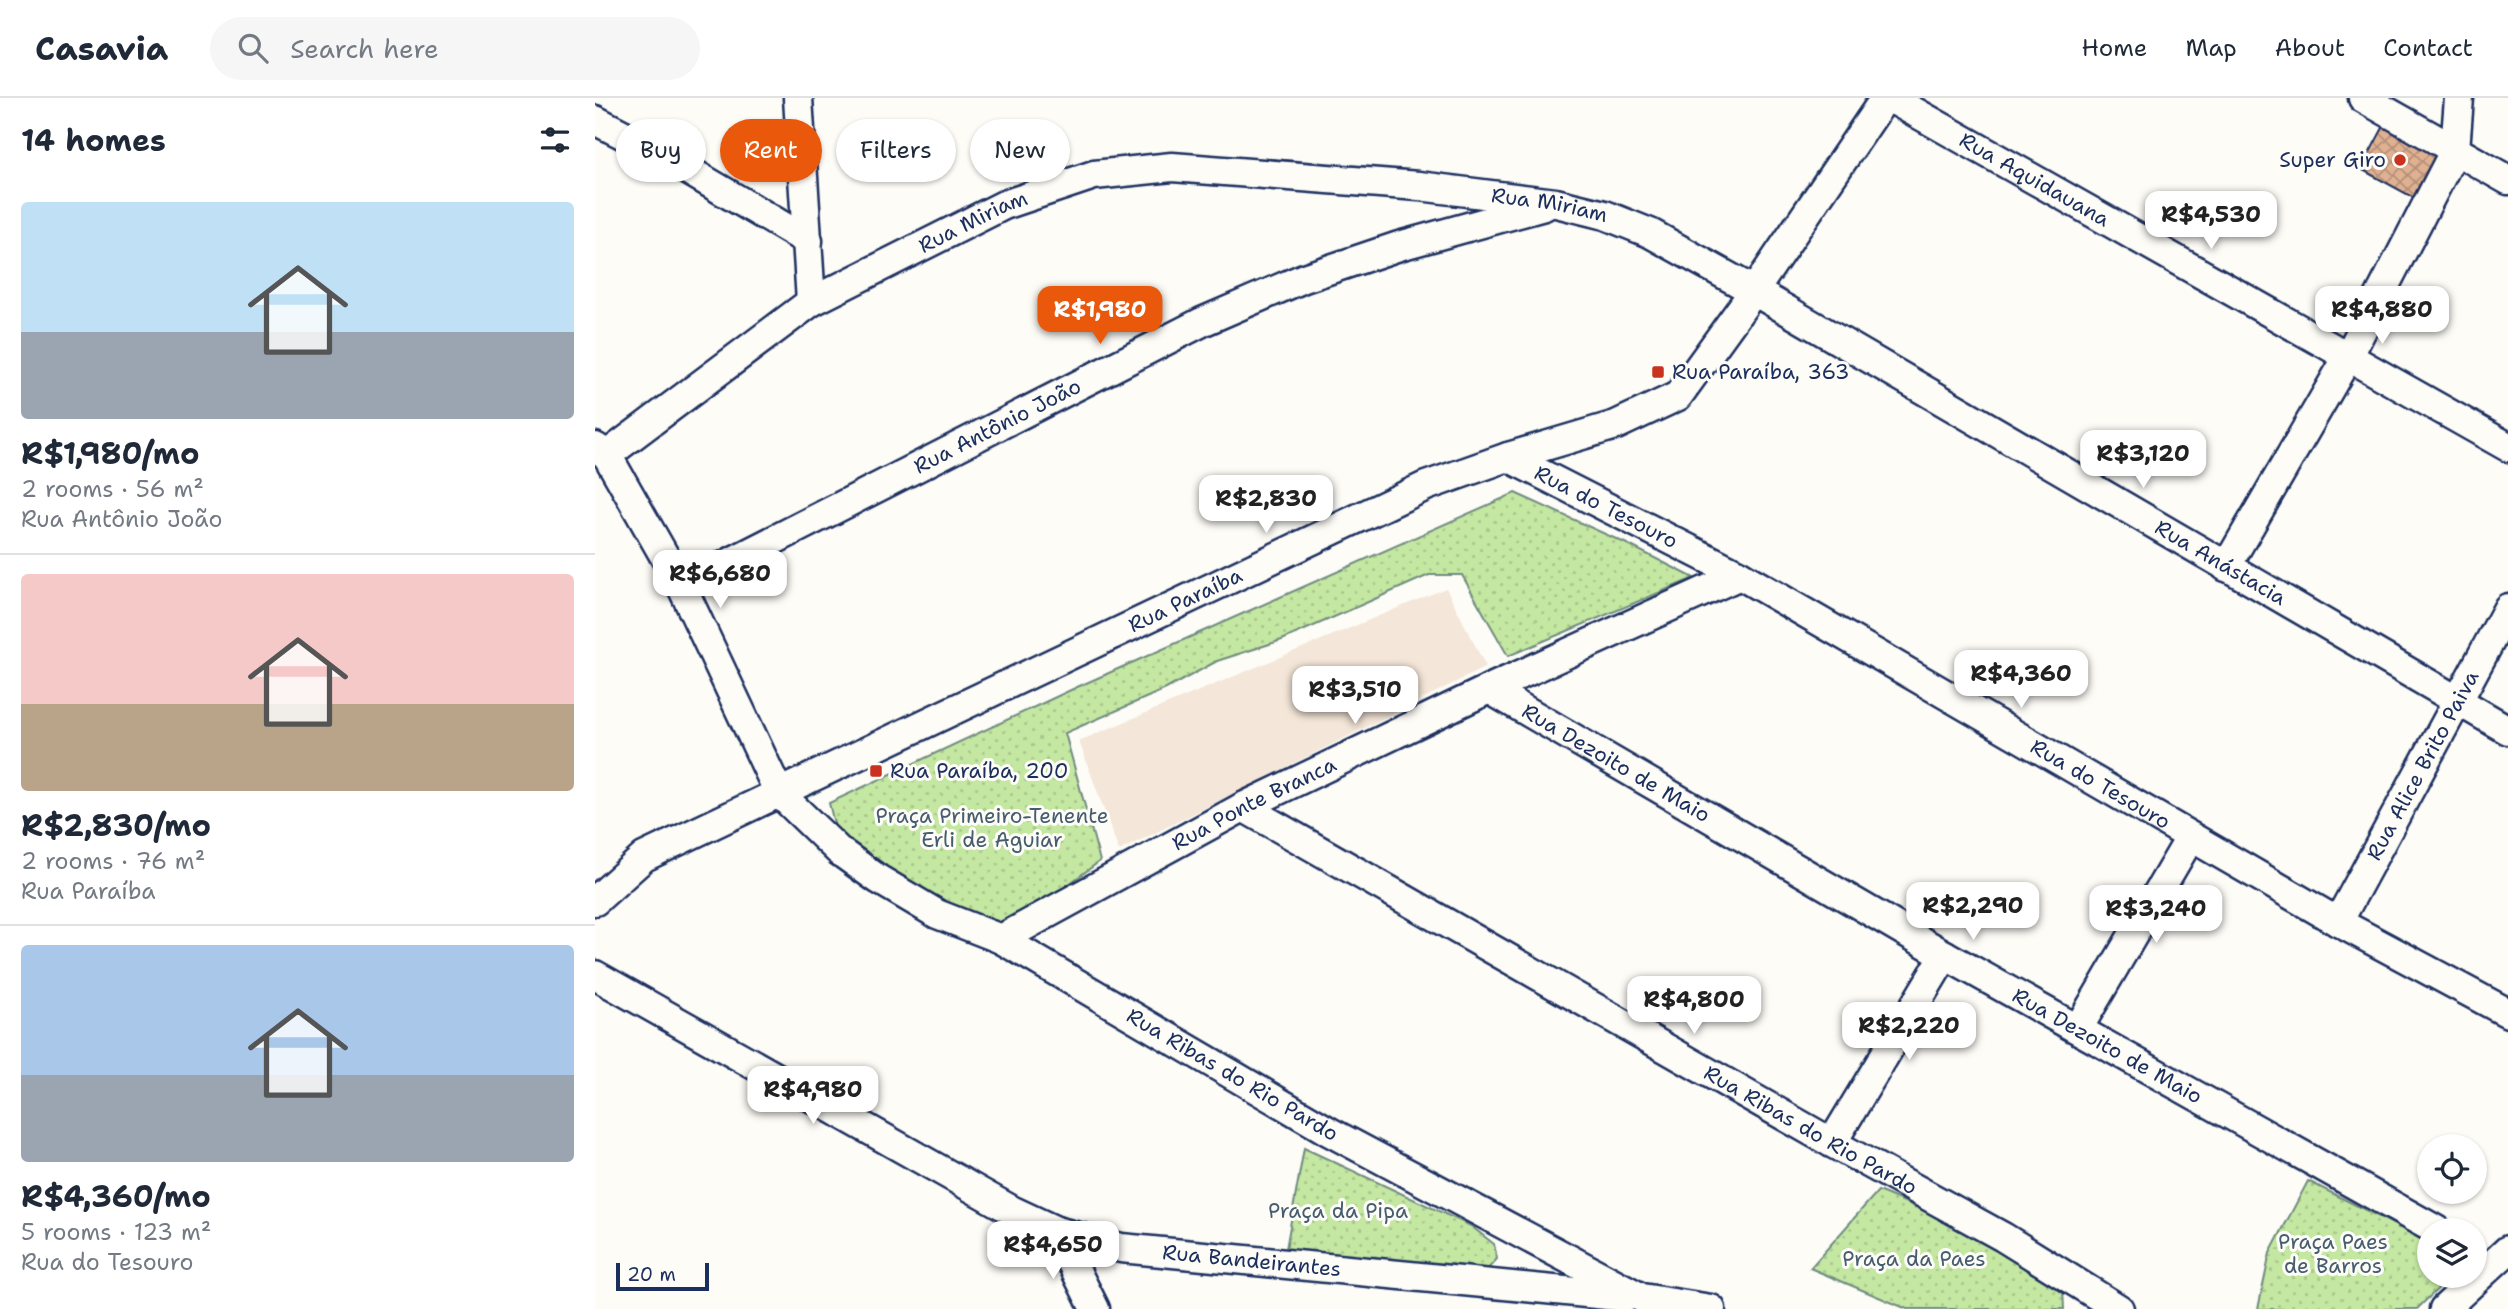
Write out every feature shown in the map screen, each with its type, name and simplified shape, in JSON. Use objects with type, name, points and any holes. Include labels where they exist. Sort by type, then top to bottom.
[{"type":"street","points":[[798,98],[811,302]]},
{"type":"street","name":"Rua Paraíba","points":[[595,901],[643,858],[1426,486],[1508,457],[1616,425],[1678,396],[1887,98]]},
{"type":"street","name":"Rua Aquidauana","points":[[1887,98],[2508,447]]},
{"type":"street","points":[[2363,98],[2508,180]]},
{"type":"street","points":[[2226,567],[2349,357],[2455,150],[2459,98]]},
{"type":"street","points":[[595,120],[657,152],[809,241]]},
{"type":"street","name":"Rua Miriam","points":[[601,451],[811,302],[1004,205],[1094,175],[1172,167],[1419,186],[1556,203],[1605,215],[1650,233],[1754,291]]},
{"type":"street","name":"Rua Antônio João","points":[[682,587],[1202,322],[1304,278],[1363,258],[1556,203]]},
{"type":"street","name":"Rua Anástacia","points":[[1754,291],[2508,730]]},
{"type":"street","points":[[601,451],[682,587],[779,793]]},
{"type":"street","name":"Rua do Tesouro","points":[[1508,457],[1740,575],[2190,838],[2338,922],[2508,1013]]},
{"type":"street","name":"Rua Ponte Branca","points":[[1001,939],[1243,807],[1489,689],[1740,575]]},
{"type":"street","name":"Rua Alice Brito Paiva","points":[[2338,922],[2508,608]]},
{"type":"street","name":"Rua Dezoito de Maio","points":[[1489,689],[1945,955],[2079,1027],[2417,1219]]},
{"type":"street","name":"Rua Ribas do Rio Pardo","points":[[779,793],[839,851],[878,879],[937,914],[1001,939],[1330,1132],[1642,1298],[1711,1309]]},
{"type":"street","name":"Rua Ribas do Rio Pardo","points":[[1243,807],[1832,1143],[2003,1237],[2119,1309]]},
{"type":"street","points":[[2079,1027],[2190,838]]},
{"type":"street","points":[[1832,1143],[1945,955]]},
{"type":"street","name":"Rua Bandeirantes","points":[[595,975],[989,1197],[1055,1231],[1121,1248],[1642,1298]]},
{"type":"street","points":[[1055,1231],[1095,1309]]},
{"type":"street","points":[[2444,1309],[2492,1255]]},
{"type":"shaded area","points":[[1446,588],[1486,667],[1119,851],[1079,741]]},
{"type":"green space","name":"Praça Primeiro-Tenente Erli de Aguiar","points":[[1515,493],[1694,578],[1508,656],[1462,575],[1429,575],[1282,640],[1217,661],[1166,689],[1065,733],[1100,861],[1009,928],[949,910],[837,836],[829,803],[1075,688]]},
{"type":"green space","name":"Praça da Pipa","points":[[1304,1148],[1471,1226],[1494,1244],[1497,1259],[1486,1271],[1461,1273],[1286,1249]]},
{"type":"green space","name":"Praça Paes de Barros","points":[[2308,1181],[2417,1236],[2417,1288],[2439,1288],[2417,1309],[2258,1309],[2270,1253]]},
{"type":"green space","name":"Praça da Paes","points":[[1878,1191],[1955,1223],[2063,1288],[2064,1309],[1907,1309],[1810,1268]]},
{"type":"building","name":"Super Giro","points":[[2386,122],[2439,151],[2414,198],[2361,169]]},
{"type":"place","name":"Super Giro","points":[[2400,160]]},
{"type":"place","name":"Rua Paraíba, 363","points":[[1658,372]]},
{"type":"place","name":"Rua Paraíba, 200","points":[[876,771]]}]
